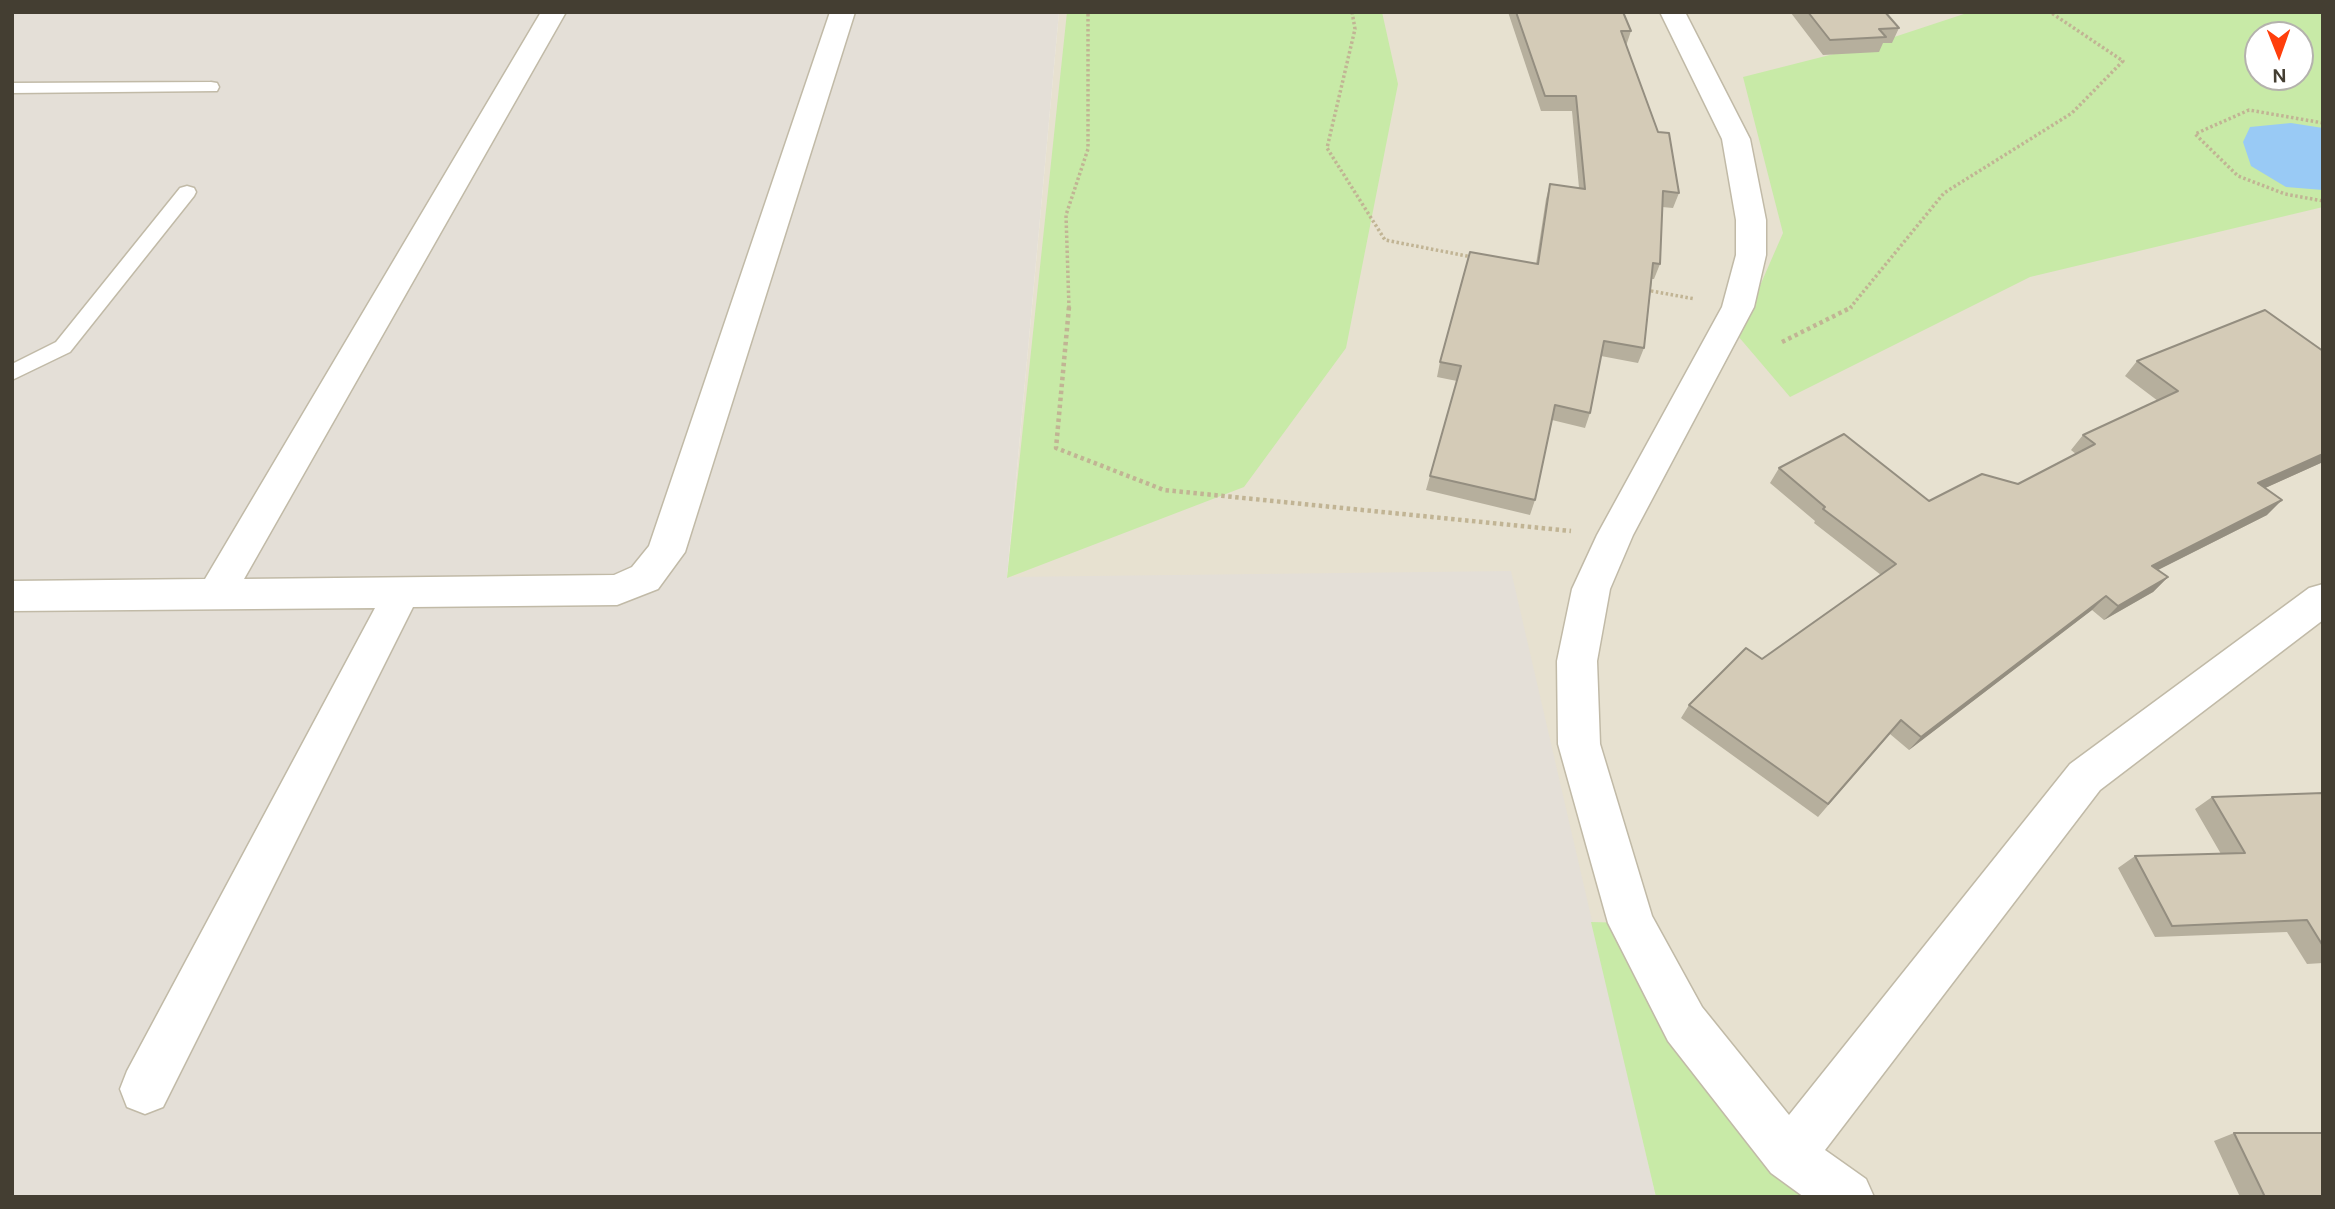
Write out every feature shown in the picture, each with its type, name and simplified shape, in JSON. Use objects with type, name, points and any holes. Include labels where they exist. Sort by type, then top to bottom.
[{"type":"street","points":[[216,594],[554,12]]},
{"type":"street","points":[[12,596],[617,590],[645,578],[666,552],[843,12]]},
{"type":"street","points":[[1672,12],[1736,139],[1746,179],[1751,220],[1751,256],[1738,307],[1615,535],[1591,589],[1577,661],[1579,744],[1631,923],[1685,1024],[1789,1155],[1848,1197]]},
{"type":"street","points":[[145,1089],[402,592]]},
{"type":"street","points":[[1789,1155],[2085,777],[2323,599]]},
{"type":"lane","points":[[12,88],[211,87]]},
{"type":"lane","points":[[12,373],[63,347],[187,192]]},
{"type":"path","points":[[1088,12],[1088,149],[1066,215],[1069,316],[1056,448],[1164,490],[1615,535]]},
{"type":"path","points":[[1352,12],[1355,29],[1327,148],[1385,240],[1480,258]]},
{"type":"path","points":[[1782,342],[1848,311],[1944,193],[2072,113],[2123,61],[2050,12]]},
{"type":"path","points":[[2323,123],[2249,110],[2195,134],[2238,176],[2285,194],[2323,201]]},
{"type":"path","points":[[1643,289],[1738,307]]},
{"type":"shaded area","points":[[12,12],[1059,12],[1007,577],[1511,571],[1656,1197],[12,1197]]},
{"type":"shaded area","points":[[1059,12],[2323,12],[2323,1197],[1656,1197],[1591,922],[1007,578]]},
{"type":"green space","points":[[1067,12],[1382,12],[1398,84],[1346,348],[1244,487],[1007,578]]},
{"type":"green space","points":[[1970,12],[2323,12],[2323,207],[2030,277],[1790,397],[1738,336],[1783,233],[1743,77],[1873,44]]},
{"type":"green space","points":[[1591,922],[1631,923],[1848,1197],[1656,1197]]},
{"type":"water","points":[[2291,123],[2323,128],[2323,190],[2286,187],[2251,166],[2243,142],[2250,127]]},
{"type":"building","points":[[1516,12],[1623,12],[1631,31],[1621,31],[1658,132],[1669,133],[1679,193],[1663,191],[1660,264],[1653,263],[1644,348],[1604,341],[1590,413],[1555,405],[1535,500],[1430,476],[1461,366],[1440,362],[1470,252],[1538,264],[1550,184],[1585,189],[1576,96],[1545,96]]},
{"type":"building","points":[[1808,12],[1885,12],[1899,28],[1879,29],[1886,37],[1830,40]]},
{"type":"building","points":[[2265,310],[2323,351],[2323,454],[2258,483],[2282,500],[2152,566],[2168,577],[2118,606],[2106,596],[1921,737],[1901,720],[1828,804],[1689,705],[1746,648],[1762,659],[1896,564],[1823,509],[1825,507],[1779,468],[1844,434],[1929,501],[1982,474],[2018,484],[2095,444],[2083,435],[2178,391],[2137,361]]},
{"type":"building","points":[[2323,793],[2323,946],[2307,920],[2172,926],[2135,856],[2245,853],[2212,797]]},
{"type":"building","points":[[2234,1133],[2323,1133],[2323,1197],[2265,1197]]}]
